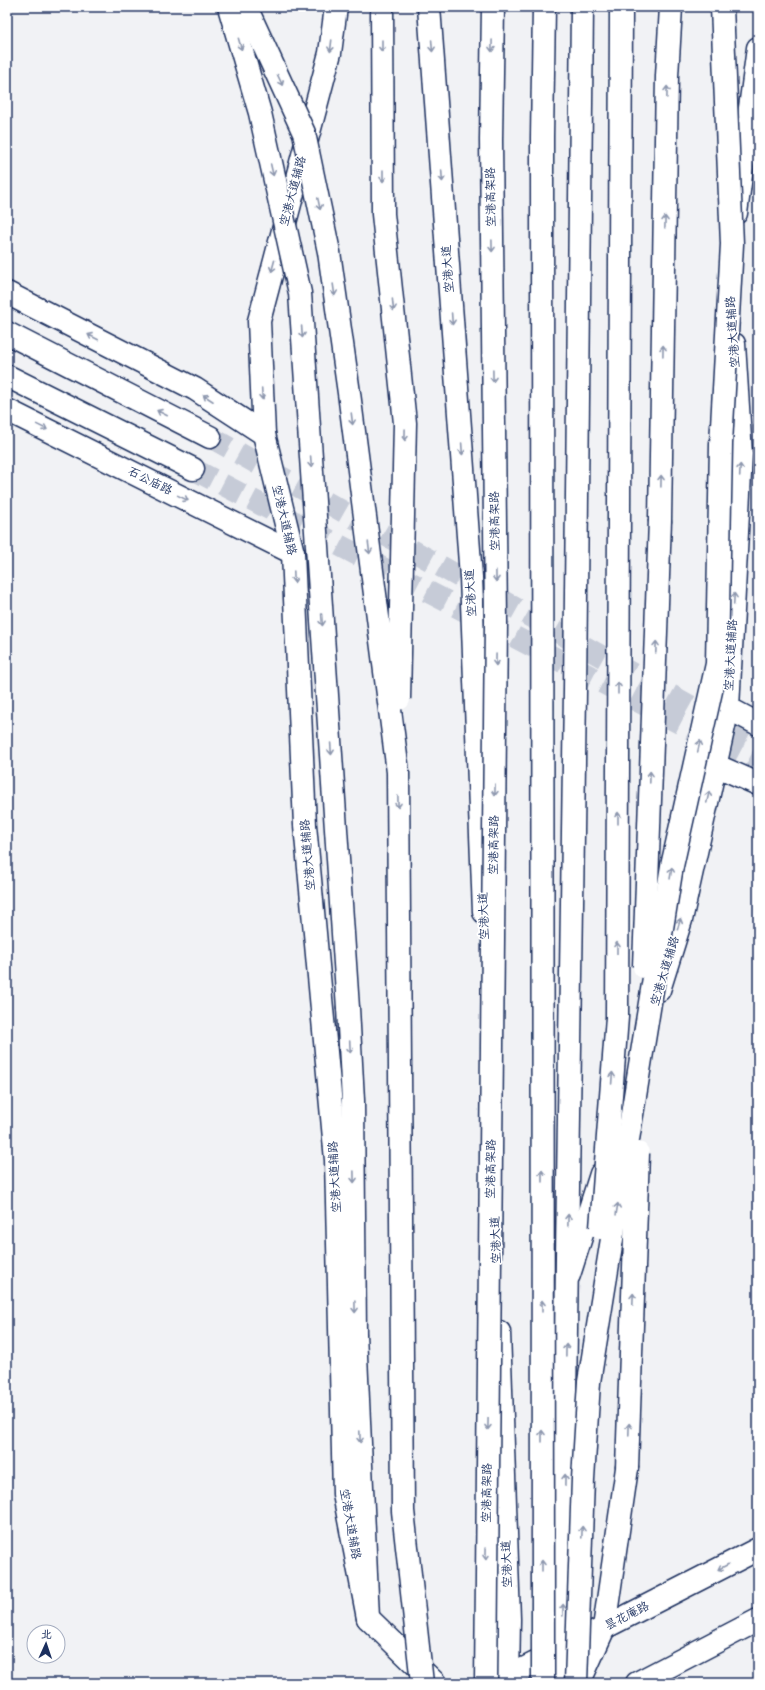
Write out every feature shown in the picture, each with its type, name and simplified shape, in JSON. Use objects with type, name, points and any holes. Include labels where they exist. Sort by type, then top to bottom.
[{"type":"main road","points":[[229,7],[260,113],[300,293],[353,1100],[355,1334],[368,1618],[435,1683]]},
{"type":"main road","points":[[246,7],[304,133],[329,252],[350,401],[398,772]]},
{"type":"main road","name":"空港大道辅路","points":[[336,7],[330,54],[259,321],[264,434],[293,553],[305,825],[336,1160],[344,1494],[368,1618]]},
{"type":"main road","points":[[382,7],[383,214],[406,423],[398,772],[403,1511],[422,1683]]},
{"type":"main road","name":"空港大道","points":[[429,7],[471,577],[509,1595],[504,1681]]},
{"type":"main road","name":"空港高架路","points":[[486,1683],[496,621],[491,140],[493,7]]},
{"type":"main road","points":[[543,1683],[542,137],[544,7]]},
{"type":"main road","points":[[561,1683],[582,7]]},
{"type":"main road","points":[[577,1683],[583,1479],[617,1017],[621,7]]},
{"type":"main road","points":[[577,1683],[604,1628],[627,1468],[660,528],[667,84],[671,7]]},
{"type":"main road","name":"空港大道辅路","points":[[567,1282],[681,920],[728,708],[741,454],[712,7]]},
{"type":"main road","points":[[722,7],[732,244]]},
{"type":"main road","points":[[589,1382],[672,866],[717,664],[722,444],[732,244],[758,48]]},
{"type":"main road","points":[[7,294],[195,389],[264,434]]},
{"type":"main road","points":[[7,333],[210,437]]},
{"type":"main road","points":[[7,376],[193,469]]},
{"type":"main road","name":"石公庙路","points":[[7,410],[293,553]]},
{"type":"main road","points":[[728,708],[758,724]]},
{"type":"main road","points":[[715,765],[758,784]]},
{"type":"main road","name":"昙花庵路","points":[[504,1681],[562,1649],[758,1549]]},
{"type":"main road","points":[[637,1683],[758,1620]]},
{"type":"tunnel","points":[[210,437],[758,744]]},
{"type":"tunnel","points":[[193,469],[758,764]]}]
